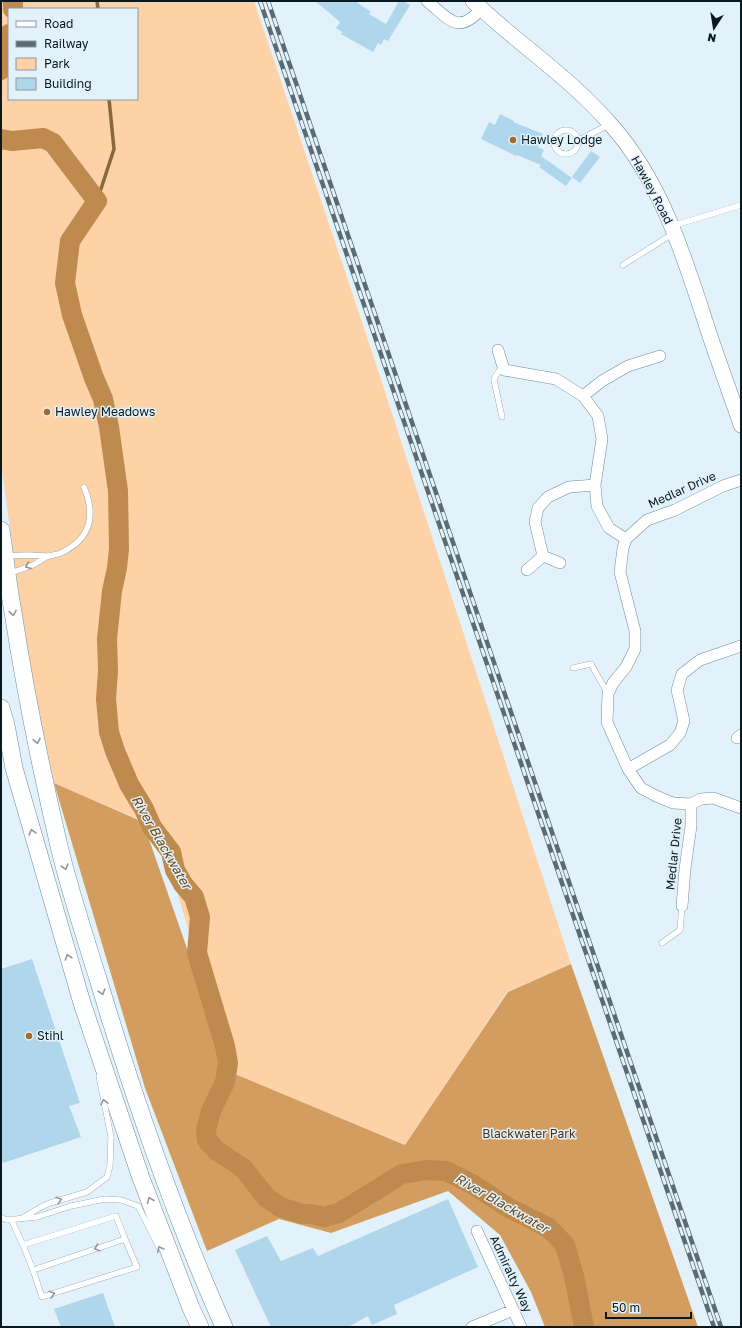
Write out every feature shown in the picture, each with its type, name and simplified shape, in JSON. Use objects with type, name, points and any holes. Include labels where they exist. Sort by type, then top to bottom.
[{"type":"main road","name":"Hawley Road","points":[[477,5],[577,90],[610,124],[640,164],[661,201],[673,229],[741,425]]},
{"type":"main road","points":[[1,530],[4,575],[40,761],[60,848],[120,1052],[144,1123],[182,1228],[224,1327]]},
{"type":"main road","points":[[1,708],[14,768],[82,1003],[141,1178],[191,1308],[200,1327]]},
{"type":"street","name":"Hawley Road","points":[[427,1],[457,24],[471,20],[477,5]]},
{"type":"street","points":[[498,350],[504,370],[556,378],[584,396],[598,416],[602,439],[595,485],[597,506],[608,528],[626,539],[623,548],[620,572],[635,631],[635,649],[626,667],[613,683],[608,694]]},
{"type":"street","points":[[584,396],[602,381],[628,366],[660,356]]},
{"type":"street","name":"Medlar Drive","points":[[626,539],[647,520],[674,510],[723,486],[741,480]]},
{"type":"street","points":[[543,556],[535,522],[538,508],[548,497],[569,487],[595,485]]},
{"type":"street","points":[[543,556],[560,563]]},
{"type":"street","points":[[527,570],[543,556]]},
{"type":"street","points":[[628,769],[670,745],[680,733],[684,721],[677,690],[682,674],[700,660],[741,646]]},
{"type":"street","name":"Medlar Drive","points":[[608,694],[608,722],[628,769],[641,788],[673,803],[691,804],[701,798],[713,798],[741,808]]},
{"type":"street","name":"Medlar Drive","points":[[682,906],[691,826],[691,804]]},
{"type":"street","name":"Admiralty Way","points":[[477,1231],[521,1327]]},
{"type":"street","points":[[472,1327],[513,1310]]},
{"type":"lane","points":[[578,140],[610,124]]},
{"type":"lane","points":[[562,131],[570,131],[578,140],[575,150],[568,153],[558,150],[555,144],[556,136],[562,131]]},
{"type":"lane","points":[[623,266],[673,229],[741,205]]},
{"type":"lane","points":[[502,417],[494,380],[496,374],[500,370],[504,370]]},
{"type":"lane","points":[[3,557],[27,555],[48,556],[60,554],[76,545],[88,529],[90,512],[89,499],[84,487]]},
{"type":"lane","points":[[4,575],[33,565],[48,556]]},
{"type":"lane","points":[[573,668],[591,664],[608,694]]},
{"type":"lane","points":[[662,943],[680,930],[682,906]]},
{"type":"lane","points":[[82,1003],[96,1065]]},
{"type":"lane","points":[[24,1218],[50,1203],[87,1192],[107,1177],[110,1166],[111,1137],[98,1072]]},
{"type":"lane","points":[[1,1217],[6,1220],[37,1217],[71,1206],[105,1199],[121,1200],[138,1206],[163,1254]]},
{"type":"lane","points":[[11,1219],[33,1270],[42,1297],[137,1267],[116,1216],[23,1245]]},
{"type":"lane","points":[[33,1270],[125,1239]]},
{"type":"lane","points":[[166,1260],[191,1308]]},
{"type":"green space","name":"Hawley Meadows","points":[[1,1],[254,1],[372,352],[571,964],[507,992],[406,1145],[230,1072],[158,828],[54,783],[27,656],[1,462]]},
{"type":"green space","name":"Blackwater Park","points":[[54,783],[143,822],[230,1072],[405,1145],[508,992],[571,964],[698,1327],[545,1327],[531,1292],[500,1235],[448,1191],[331,1233],[279,1219],[207,1251],[145,1088]]},
{"type":"building","points":[[315,1],[355,1],[371,12],[369,14],[386,24],[399,1],[403,1],[410,5],[388,41],[384,39],[381,45],[378,43],[373,52],[341,34],[342,32],[336,28],[340,22]]},
{"type":"building","name":"Hawley Lodge","points":[[500,114],[514,121],[513,122],[543,134],[538,147],[544,150],[541,156],[572,178],[566,186],[539,167],[541,165],[517,155],[516,156],[481,139],[489,122],[495,125]]},
{"type":"building","points":[[591,151],[600,157],[580,183],[572,177]]},
{"type":"building","name":"Stihl","points":[[32,959],[80,1103],[69,1106],[81,1137],[3,1163],[1,1157],[1,969]]},
{"type":"building","points":[[448,1199],[478,1267],[394,1305],[397,1314],[372,1325],[368,1316],[348,1327],[271,1327],[235,1250],[267,1236],[281,1261],[313,1248],[318,1256]]},
{"type":"building","points":[[103,1293],[115,1327],[61,1327],[54,1309]]},
{"type":"waterway","name":"River Blackwater","points":[[13,1],[13,8]]},
{"type":"waterway","points":[[97,1],[98,8]]},
{"type":"waterway","name":"River Blackwater","points":[[1,70],[8,38]]},
{"type":"waterway","points":[[97,201],[114,149],[109,100]]},
{"type":"waterway","name":"River Blackwater","points":[[1,139],[12,141],[43,138],[53,143],[97,201],[70,241],[65,283],[72,315],[103,399],[109,427],[118,491],[119,549],[112,591],[107,639],[108,671],[106,699],[109,732],[115,751],[129,784],[144,809],[152,827],[171,852],[175,870],[183,884],[194,897],[200,917],[197,953],[225,1046],[228,1063],[225,1082],[211,1111],[206,1130],[207,1140],[216,1150],[243,1168],[266,1197],[280,1207],[302,1214],[311,1214],[324,1217],[339,1213],[402,1174],[427,1170],[446,1171],[472,1184],[509,1208],[549,1228],[565,1245],[574,1276],[584,1327]]},
{"type":"railway","points":[[260,1],[714,1327]]},
{"type":"railway","points":[[268,1],[721,1327]]},
{"type":"place","name":"Hawley Lodge","points":[[513,140]]},
{"type":"place","name":"Hawley Meadows","points":[[47,412]]},
{"type":"place","name":"Stihl","points":[[29,1036]]}]
